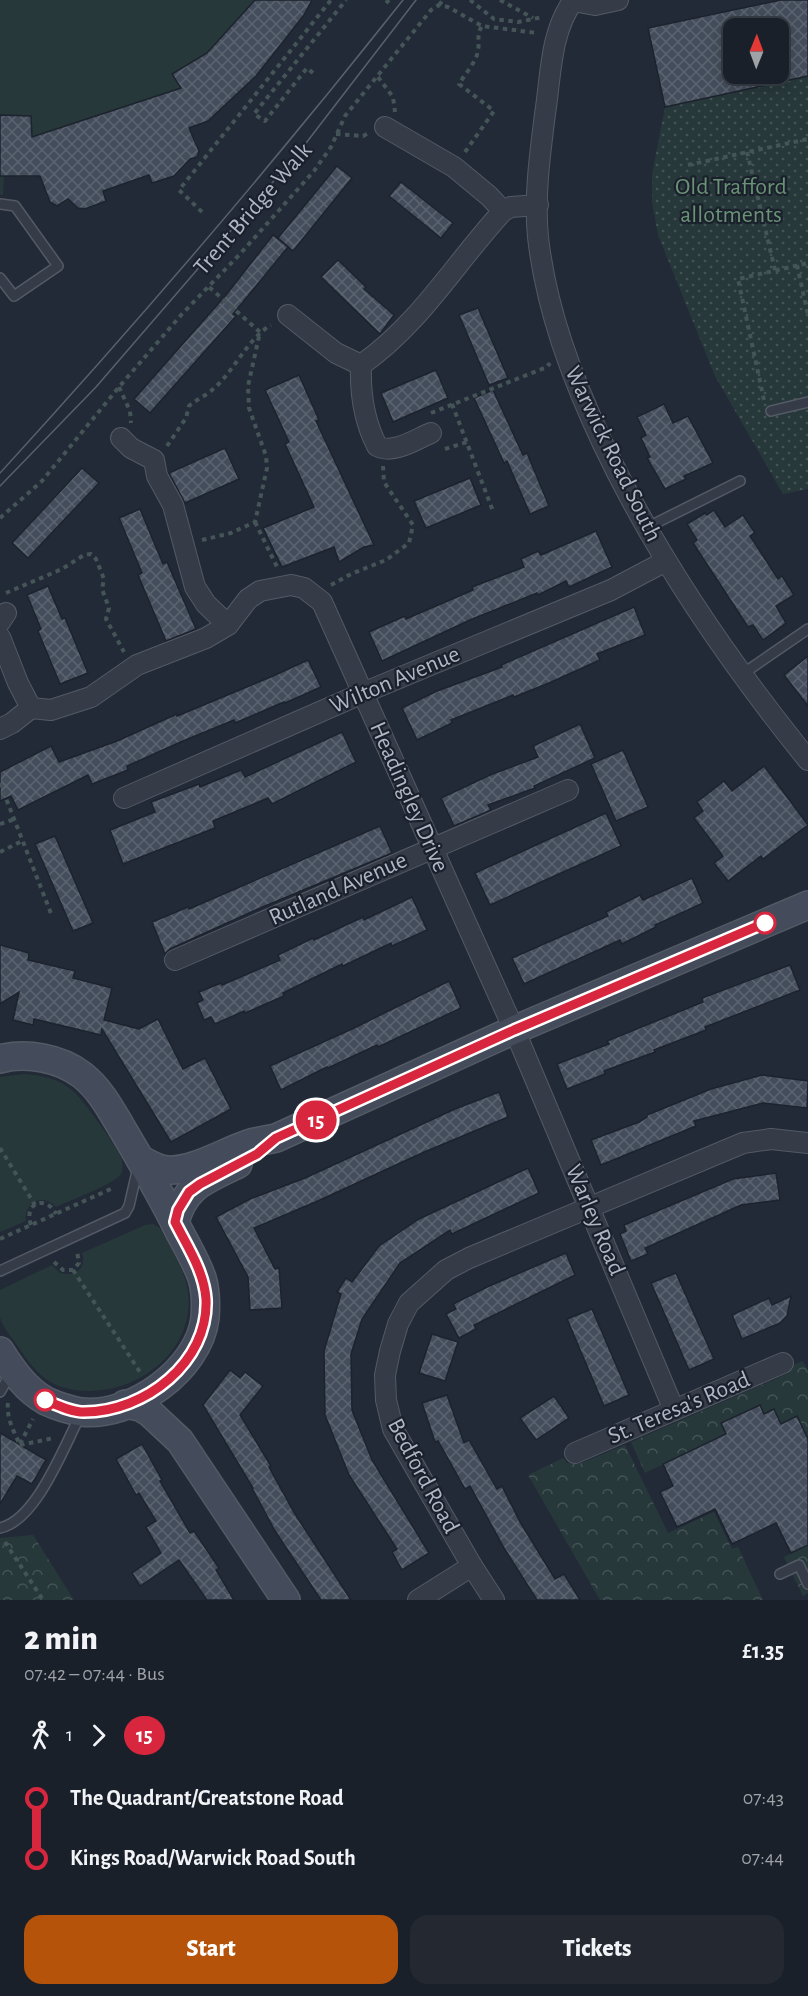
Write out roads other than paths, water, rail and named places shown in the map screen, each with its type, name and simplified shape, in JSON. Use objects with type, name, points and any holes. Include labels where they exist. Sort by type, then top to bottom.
[{"type":"street","points":[[570,5],[595,5],[618,0]]},
{"type":"street","name":"Warwick Road South","points":[[570,5],[556,36],[542,141],[538,205],[538,234],[543,269],[562,344],[581,397],[646,528],[707,626],[741,675],[808,760]]},
{"type":"street","points":[[385,127],[454,167],[489,196],[503,211]]},
{"type":"street","points":[[361,365],[377,354],[417,316],[503,211],[511,207],[538,205]]},
{"type":"street","points":[[288,315],[336,353],[361,365]]},
{"type":"street","points":[[361,365],[360,391],[377,446],[381,449],[393,449],[431,433]]},
{"type":"street","points":[[0,729],[31,708],[51,710],[91,697],[137,665],[206,639],[228,625],[206,604],[195,587],[173,505],[158,476],[154,460],[131,448],[121,438]]},
{"type":"street","name":"Wilton Avenue","points":[[124,798],[363,693],[611,590],[666,561]]},
{"type":"street","name":"Headingley Drive","points":[[228,625],[248,599],[260,591],[291,585],[304,588],[322,602],[514,1030]]},
{"type":"street","points":[[0,638],[31,708]]},
{"type":"street","name":"Rutland Avenue","points":[[175,960],[568,790]]},
{"type":"street","points":[[141,1159],[155,1167],[177,1170],[250,1143],[276,1138],[514,1030],[808,905]]},
{"type":"street","name":"Warley Road","points":[[514,1030],[674,1410]]},
{"type":"street","points":[[0,1059],[23,1056],[39,1057],[69,1067],[82,1075],[105,1101],[141,1159],[193,1256],[206,1298],[205,1320],[200,1339],[178,1372],[153,1391],[76,1423],[4,1371]]},
{"type":"street","points":[[175,1222],[178,1210],[189,1192],[257,1154],[276,1138]]},
{"type":"street","name":"Bedford Road","points":[[494,1600],[393,1429],[386,1400],[384,1376],[398,1324],[409,1303],[446,1270],[469,1258],[743,1143],[771,1138],[808,1143]]},
{"type":"street","name":"St. Teresa's Road","points":[[575,1453],[783,1363]]},
{"type":"street","points":[[178,1372],[172,1405],[180,1441]]},
{"type":"street","points":[[125,1404],[150,1413],[180,1441],[286,1600]]},
{"type":"street","points":[[418,1600],[472,1566]]},
{"type":"lane","points":[[0,204],[15,206],[58,266],[14,296],[0,278]]},
{"type":"lane","points":[[771,411],[808,402]]},
{"type":"lane","points":[[646,528],[740,481]]},
{"type":"lane","points":[[741,675],[808,629]]},
{"type":"lane","points":[[0,1271],[125,1213],[129,1206],[141,1159]]},
{"type":"lane","points":[[0,1527],[15,1522],[36,1501],[76,1423]]},
{"type":"lane","points":[[780,1574],[799,1565],[808,1584]]},
{"type":"tram line","points":[[0,473],[206,240],[403,0]]},
{"type":"tram line","points":[[0,486],[96,387],[303,147],[416,0]]},
{"type":"park label","name":"Old Trafford allotments","points":[[731,201]]}]
